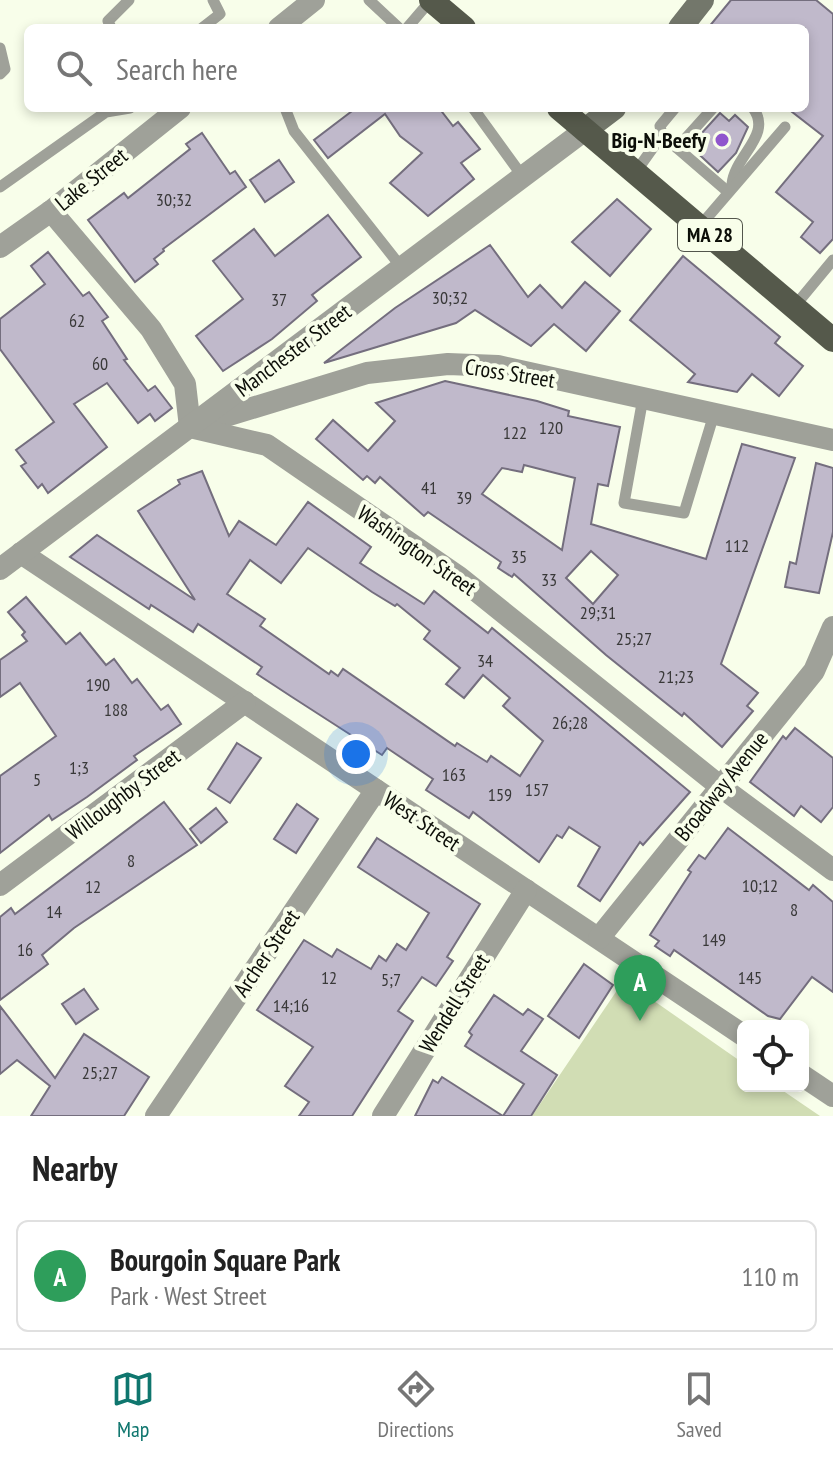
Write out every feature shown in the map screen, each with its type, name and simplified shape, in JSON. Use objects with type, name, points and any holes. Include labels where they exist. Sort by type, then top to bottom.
[{"type":"main road","points":[[431,0],[459,24]]},
{"type":"main road","name":"MA 28","points":[[564,112],[833,340]]},
{"type":"street","points":[[284,24],[314,0]]},
{"type":"street","points":[[683,24],[702,0]]},
{"type":"street","name":"Lake Street","points":[[0,247],[51,211],[175,112]]},
{"type":"street","points":[[585,130],[609,112]]},
{"type":"street","name":"Manchester Street","points":[[0,569],[585,130]]},
{"type":"street","points":[[51,211],[151,329],[185,384],[190,427]]},
{"type":"street","name":"Cross Street","points":[[190,427],[367,373],[448,364],[498,366],[833,440]]},
{"type":"street","name":"Washington Street","points":[[190,427],[267,445],[459,577],[721,787],[833,870]]},
{"type":"street","name":"West Street","points":[[21,553],[737,1031]]},
{"type":"street","name":"Broadway Avenue","points":[[599,938],[814,671],[833,627]]},
{"type":"street","name":"Willoughby Street","points":[[0,885],[245,702]]},
{"type":"street","name":"Archer Street","points":[[156,1116],[376,790]]},
{"type":"street","name":"Wendell Street","points":[[383,1116],[526,890]]},
{"type":"street","points":[[809,1080],[833,1096]]},
{"type":"lane","points":[[109,24],[108,21],[129,0]]},
{"type":"lane","points":[[207,24],[220,14],[213,0]]},
{"type":"lane","points":[[369,0],[395,24]]},
{"type":"lane","points":[[410,24],[431,0]]},
{"type":"lane","points":[[0,48],[5,69],[0,74]]},
{"type":"lane","points":[[0,187],[106,112]]},
{"type":"lane","points":[[287,112],[294,131],[402,268]]},
{"type":"lane","points":[[476,112],[523,177]]},
{"type":"lane","points":[[672,112],[660,126],[662,135],[730,188]]},
{"type":"lane","points":[[677,148],[709,112]]},
{"type":"lane","points":[[730,188],[734,168],[761,128],[761,119],[756,112]]},
{"type":"lane","points":[[700,226],[785,127]]},
{"type":"lane","points":[[635,173],[662,135]]},
{"type":"lane","points":[[794,307],[833,260]]},
{"type":"lane","points":[[643,398],[624,503],[684,513],[714,414]]},
{"type":"green space","points":[[624,980],[737,1059],[737,1092],[785,1092],[820,1116],[532,1116]]},
{"type":"building","points":[[731,0],[816,0],[833,14],[833,239],[820,253],[801,237],[813,222],[776,192],[823,136],[792,112],[809,112],[809,24],[711,24]]},
{"type":"building","points":[[351,112],[442,112],[453,126],[458,122],[480,149],[461,163],[474,179],[428,216],[390,183],[422,153],[400,136],[385,114],[328,158],[314,140]]},
{"type":"building","points":[[720,113],[729,121],[735,115],[748,127],[736,153],[718,172],[690,146]]},
{"type":"building","points":[[202,133],[230,174],[235,171],[246,187],[163,249],[154,259],[158,264],[135,282],[88,220],[124,193],[128,198],[190,149],[186,144]]},
{"type":"building","points":[[279,160],[294,182],[265,202],[250,180]]},
{"type":"building","points":[[617,199],[651,229],[610,276],[572,242]]},
{"type":"building","points":[[328,215],[361,257],[312,295],[317,301],[272,339],[223,371],[196,336],[243,299],[213,261],[254,229],[275,256]]},
{"type":"building","points":[[490,245],[528,297],[540,285],[562,308],[585,282],[620,311],[586,351],[554,324],[531,346],[475,310],[456,323],[324,363],[395,308]]},
{"type":"building","points":[[48,252],[83,296],[89,292],[108,317],[102,321],[127,359],[124,360],[148,391],[155,386],[172,408],[155,421],[150,414],[138,423],[107,383],[74,404],[107,447],[48,493],[42,484],[38,488],[21,466],[26,463],[16,450],[54,422],[0,349],[0,319],[45,284],[31,266]]},
{"type":"building","points":[[683,256],[780,337],[775,343],[803,366],[779,396],[752,374],[737,392],[688,382],[695,374],[630,320]]},
{"type":"building","points":[[445,381],[537,401],[569,411],[568,416],[620,427],[608,486],[598,484],[591,524],[706,559],[742,444],[795,458],[721,664],[758,693],[747,706],[753,711],[722,747],[684,713],[682,716],[606,655],[514,574],[512,577],[498,568],[501,562],[428,512],[424,516],[380,477],[375,483],[367,476],[363,480],[316,439],[333,420],[368,451],[395,421],[376,403]],"holes":[[[524,465],[575,478],[562,550],[482,494],[502,468],[522,472]],[[591,551],[618,575],[593,604],[566,578]]]},
{"type":"building","points":[[816,463],[833,468],[833,532],[819,593],[785,587],[790,562],[796,564]]},
{"type":"building","points":[[202,471],[229,536],[239,521],[276,545],[308,502],[371,547],[360,563],[424,604],[434,591],[488,633],[492,628],[690,792],[643,845],[640,842],[600,901],[578,886],[600,847],[569,827],[562,838],[557,835],[539,862],[473,812],[469,818],[426,790],[433,779],[387,748],[382,755],[257,674],[262,667],[198,624],[193,632],[151,605],[149,609],[70,557],[97,535],[195,600],[138,511],[180,484],[178,480]],"holes":[[[308,548],[395,606],[397,604],[430,631],[424,639],[460,668],[446,684],[464,698],[483,675],[510,698],[503,706],[543,741],[520,776],[491,756],[487,762],[457,743],[455,746],[343,669],[338,676],[331,671],[329,674],[260,626],[265,619],[227,594],[250,560],[281,583]]]},
{"type":"building","points":[[26,597],[66,644],[80,633],[106,665],[114,659],[132,683],[137,679],[161,710],[168,705],[181,724],[134,756],[137,760],[87,797],[52,820],[49,815],[0,853],[0,776],[56,736],[20,683],[0,697],[0,660],[27,641],[22,635],[25,632],[8,612]]},
{"type":"building","points":[[795,728],[833,758],[833,807],[821,822],[801,806],[794,816],[750,782],[783,736],[786,739]]},
{"type":"building","points":[[237,743],[261,758],[230,803],[208,789]]},
{"type":"building","points":[[164,802],[197,845],[74,928],[42,955],[48,964],[0,1000],[0,917],[11,908],[15,914]]},
{"type":"building","points":[[297,804],[318,819],[296,853],[274,839]]},
{"type":"building","points":[[216,808],[227,822],[201,843],[190,829]]},
{"type":"building","points":[[728,828],[809,890],[813,885],[833,902],[833,992],[812,977],[780,1019],[768,1016],[674,950],[670,956],[655,946],[659,941],[650,935],[691,872],[688,870],[699,855],[705,859]]},
{"type":"building","points":[[377,838],[480,904],[447,957],[453,961],[436,986],[422,977],[398,1011],[413,1021],[352,1116],[299,1116],[309,1102],[285,1086],[313,1047],[257,1010],[304,940],[332,957],[337,949],[371,969],[379,956],[386,961],[397,944],[406,950],[429,913],[358,867]]},
{"type":"building","points":[[584,964],[613,985],[579,1038],[548,1016]]},
{"type":"building","points":[[84,989],[98,1009],[76,1024],[62,1004]]},
{"type":"building","points":[[494,995],[523,1015],[528,1009],[543,1019],[521,1051],[557,1075],[531,1116],[503,1116],[524,1084],[465,1046],[472,1035],[469,1032]]},
{"type":"building","points":[[0,1006],[55,1078],[84,1034],[149,1077],[124,1116],[31,1116],[50,1086],[17,1060],[0,1074]]},
{"type":"building","points":[[442,1077],[503,1116],[415,1116],[433,1080],[438,1083]]},
{"type":"place","name":"Big-N-Beefy","points":[[722,140]]},
{"type":"place","name":"Bourgoin Square Park","points":[[640,1021]]}]
